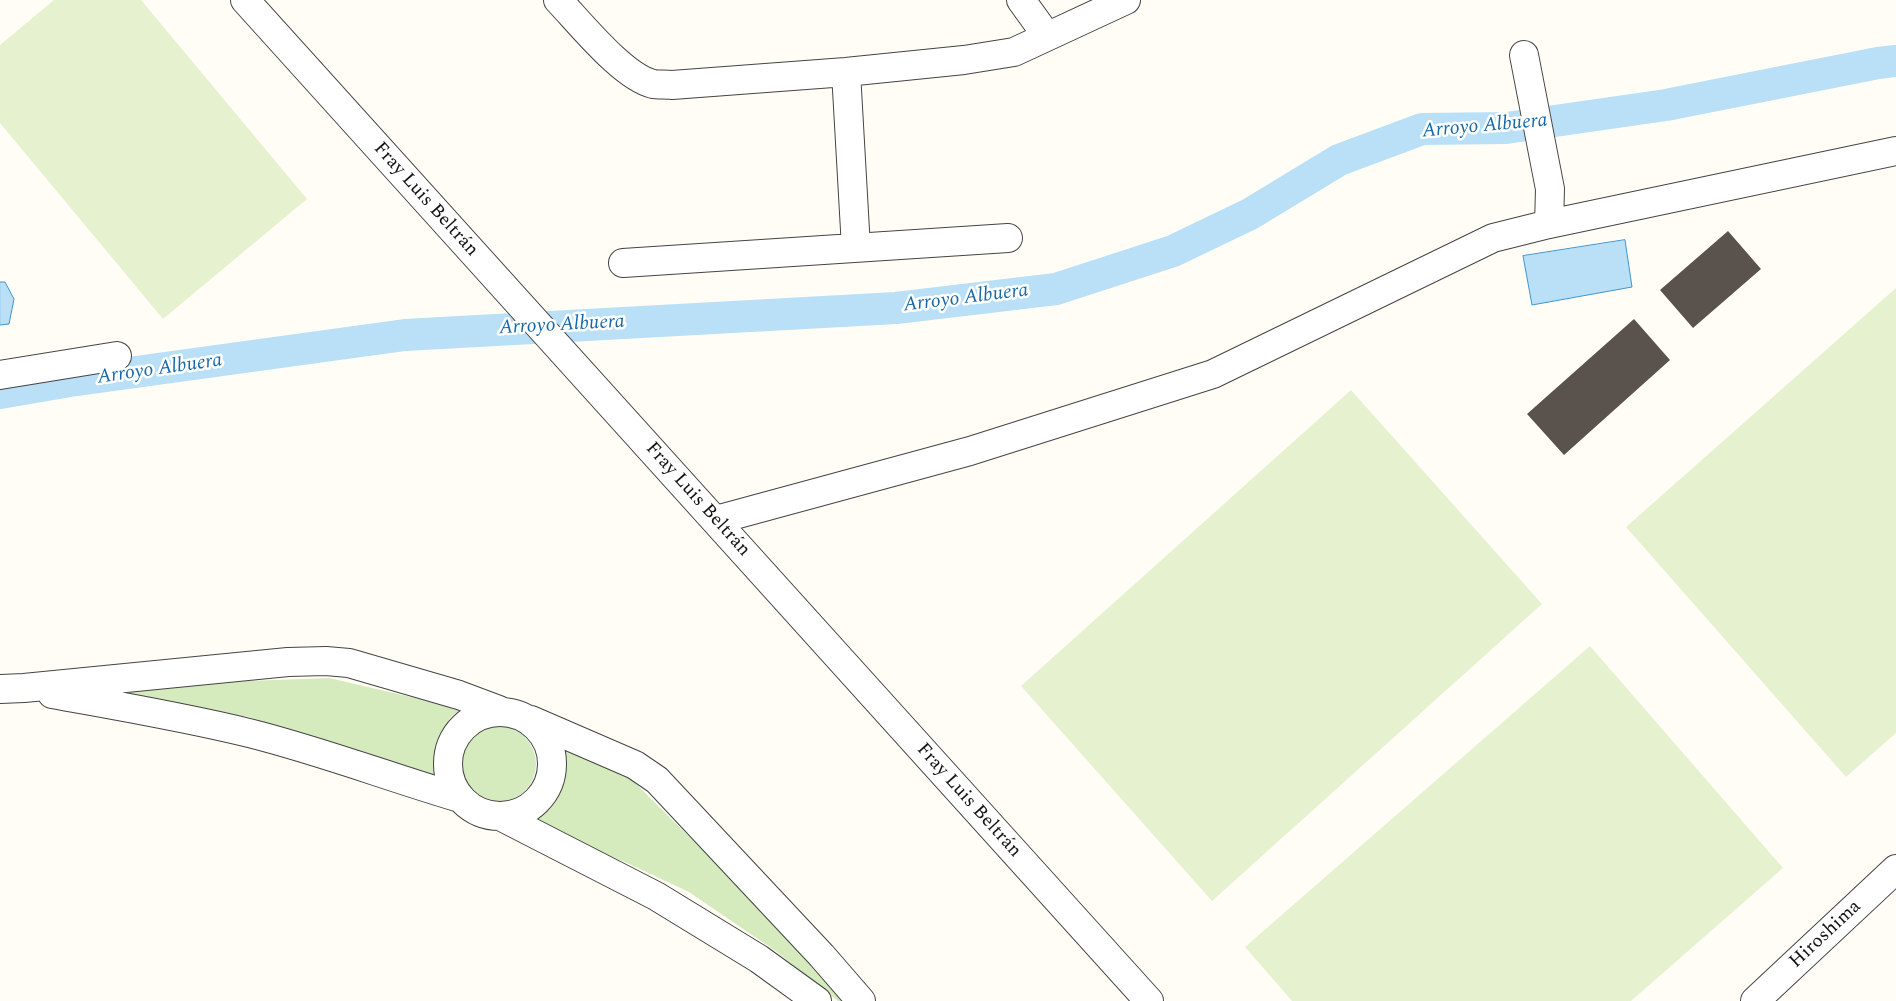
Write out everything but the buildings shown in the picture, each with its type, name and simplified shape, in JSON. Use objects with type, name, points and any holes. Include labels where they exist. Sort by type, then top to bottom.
[{"type":"street","name":"Fray Luis Beltrán","points":[[245,0],[1149,1001]]},
{"type":"street","points":[[558,0],[631,74],[652,84],[672,85],[846,72],[964,60],[1014,52],[1126,0]]},
{"type":"street","points":[[1020,0],[1048,36]]},
{"type":"street","points":[[1524,55],[1550,189],[1548,224]]},
{"type":"street","points":[[846,72],[856,248]]},
{"type":"street","points":[[716,520],[970,451],[1213,374],[1493,238],[1548,224],[1896,151]]},
{"type":"street","points":[[623,263],[1008,238]]},
{"type":"street","points":[[0,375],[116,356]]},
{"type":"street","points":[[12,688],[288,662],[349,663],[459,695],[499,710],[516,713],[635,765],[657,780],[822,956],[861,1001]]},
{"type":"street","points":[[12,688],[199,722],[251,734],[328,755],[411,784],[460,798]]},
{"type":"street","points":[[499,710],[483,713],[468,722],[456,734],[449,750],[448,766],[451,783],[460,798],[474,809],[491,816],[508,816],[525,810],[539,799],[549,784],[553,766],[551,749],[543,732],[531,720]]},
{"type":"street","points":[[500,816],[656,896],[759,959],[817,1001]]},
{"type":"street","name":"Hiroshima","points":[[1755,1001],[1896,869]]},
{"type":"green space","points":[[54,0],[141,0],[307,199],[163,319],[0,123],[0,45]]},
{"type":"green space","points":[[1896,288],[1896,733],[1846,777],[1626,527]]},
{"type":"green space","points":[[1351,390],[1542,604],[1212,901],[1021,686]]},
{"type":"green space","points":[[1590,646],[1783,868],[1631,1001],[1292,1001],[1245,947]]},
{"type":"green space","points":[[329,678],[467,710],[452,715],[441,739],[438,754],[438,780],[249,717],[96,691],[222,682]]},
{"type":"green space","points":[[498,726],[513,729],[525,737],[533,749],[536,764],[533,779],[525,791],[513,799],[498,802],[483,799],[471,791],[463,779],[460,764],[463,749],[471,737],[483,729]]},
{"type":"green space","points":[[559,745],[631,779],[767,914],[842,1001],[838,1001],[777,952],[689,892],[625,862],[526,823],[544,807],[557,789],[561,770]]},
{"type":"water","points":[[1625,240],[1632,287],[1532,305],[1523,256]]},
{"type":"water","points":[[0,282],[5,282],[14,299],[9,324],[0,325]]},
{"type":"waterway","name":"Arroyo Albuera","points":[[0,393],[70,381],[405,335],[896,308],[1056,289],[1173,251],[1250,214],[1339,160],[1422,129],[1506,128],[1666,105],[1896,61]]}]
